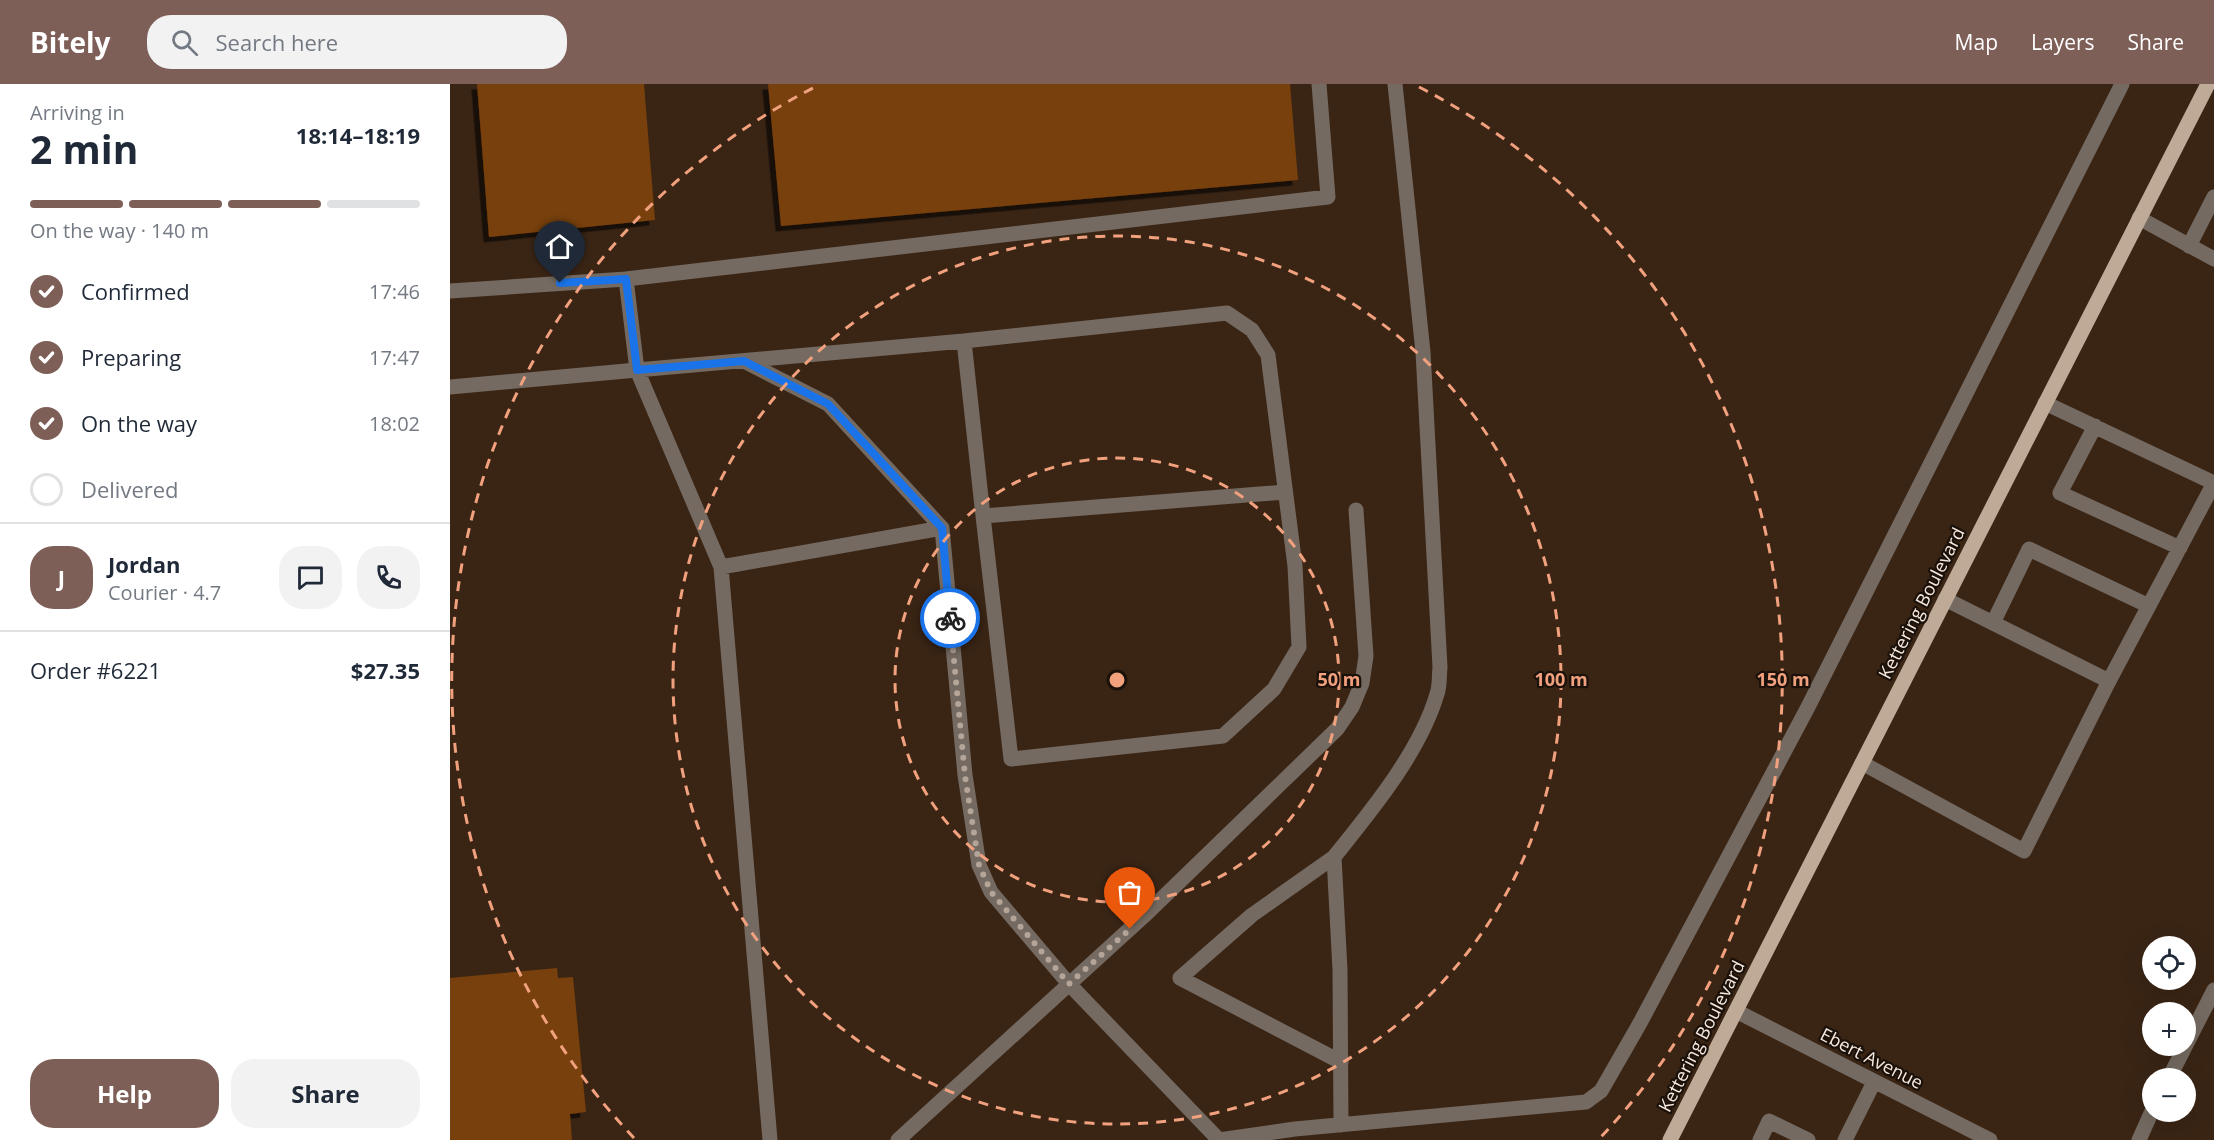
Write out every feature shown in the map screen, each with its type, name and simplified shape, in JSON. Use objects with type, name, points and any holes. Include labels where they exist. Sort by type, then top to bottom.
[{"type":"main road","name":"Kettering Boulevard","points":[[1670,1140],[2208,84]]},
{"type":"street","points":[[450,291],[626,279],[1329,197],[1319,84]]},
{"type":"street","points":[[1341,1062],[1180,978],[1252,915],[1334,857],[1379,801],[1422,730],[1438,693],[1440,667],[1423,352],[1395,84]]},
{"type":"street","points":[[744,361],[828,404],[942,528],[965,776],[979,865],[991,892],[1069,984],[1218,1140],[1295,1129],[1586,1102],[1600,1091],[1640,1023],[1808,707],[2122,84]]},
{"type":"street","points":[[2189,246],[2214,197]]},
{"type":"street","points":[[2139,218],[2214,259]]},
{"type":"street","points":[[626,279],[637,370],[721,567],[770,1140]]},
{"type":"street","points":[[450,387],[964,341],[1227,313],[1252,330],[1268,354],[1295,566],[1299,647],[1274,689],[1222,736],[1011,759],[964,341]]},
{"type":"street","points":[[1862,763],[2024,851],[2109,681],[2214,483],[2045,403]]},
{"type":"street","points":[[2095,426],[2060,493],[2180,549]]},
{"type":"street","points":[[983,516],[1285,492]]},
{"type":"street","points":[[898,1140],[1153,907],[1337,729],[1352,707],[1362,683],[1366,656],[1356,510]]},
{"type":"street","points":[[721,567],[942,528]]},
{"type":"street","points":[[1993,623],[2029,549],[2149,606]]},
{"type":"street","points":[[1945,599],[2109,681]]},
{"type":"street","points":[[1334,857],[1340,970],[1341,1125]]},
{"type":"street","points":[[2174,1068],[2214,990]]},
{"type":"street","name":"Ebert Avenue","points":[[1736,1011],[1990,1140]]},
{"type":"street","points":[[1845,1140],[1874,1082]]},
{"type":"street","points":[[1760,1140],[1769,1121],[1808,1140]]},
{"type":"street","points":[[2139,1140],[2147,1122]]},
{"type":"building","points":[[477,84],[644,84],[655,220],[489,237]]},
{"type":"building","points":[[768,84],[1290,84],[1298,180],[781,226]]},
{"type":"building","points":[[557,968],[558,978],[573,977],[586,1112],[570,1114],[572,1140],[450,1140],[450,978]]},
{"type":"way so far","points":[[950,618],[965,776],[979,865],[991,892],[1069,984],[1130,929]]},
{"type":"route","points":[[560,283],[626,279],[637,370],[744,361],[828,404],[942,528],[950,618]]}]
